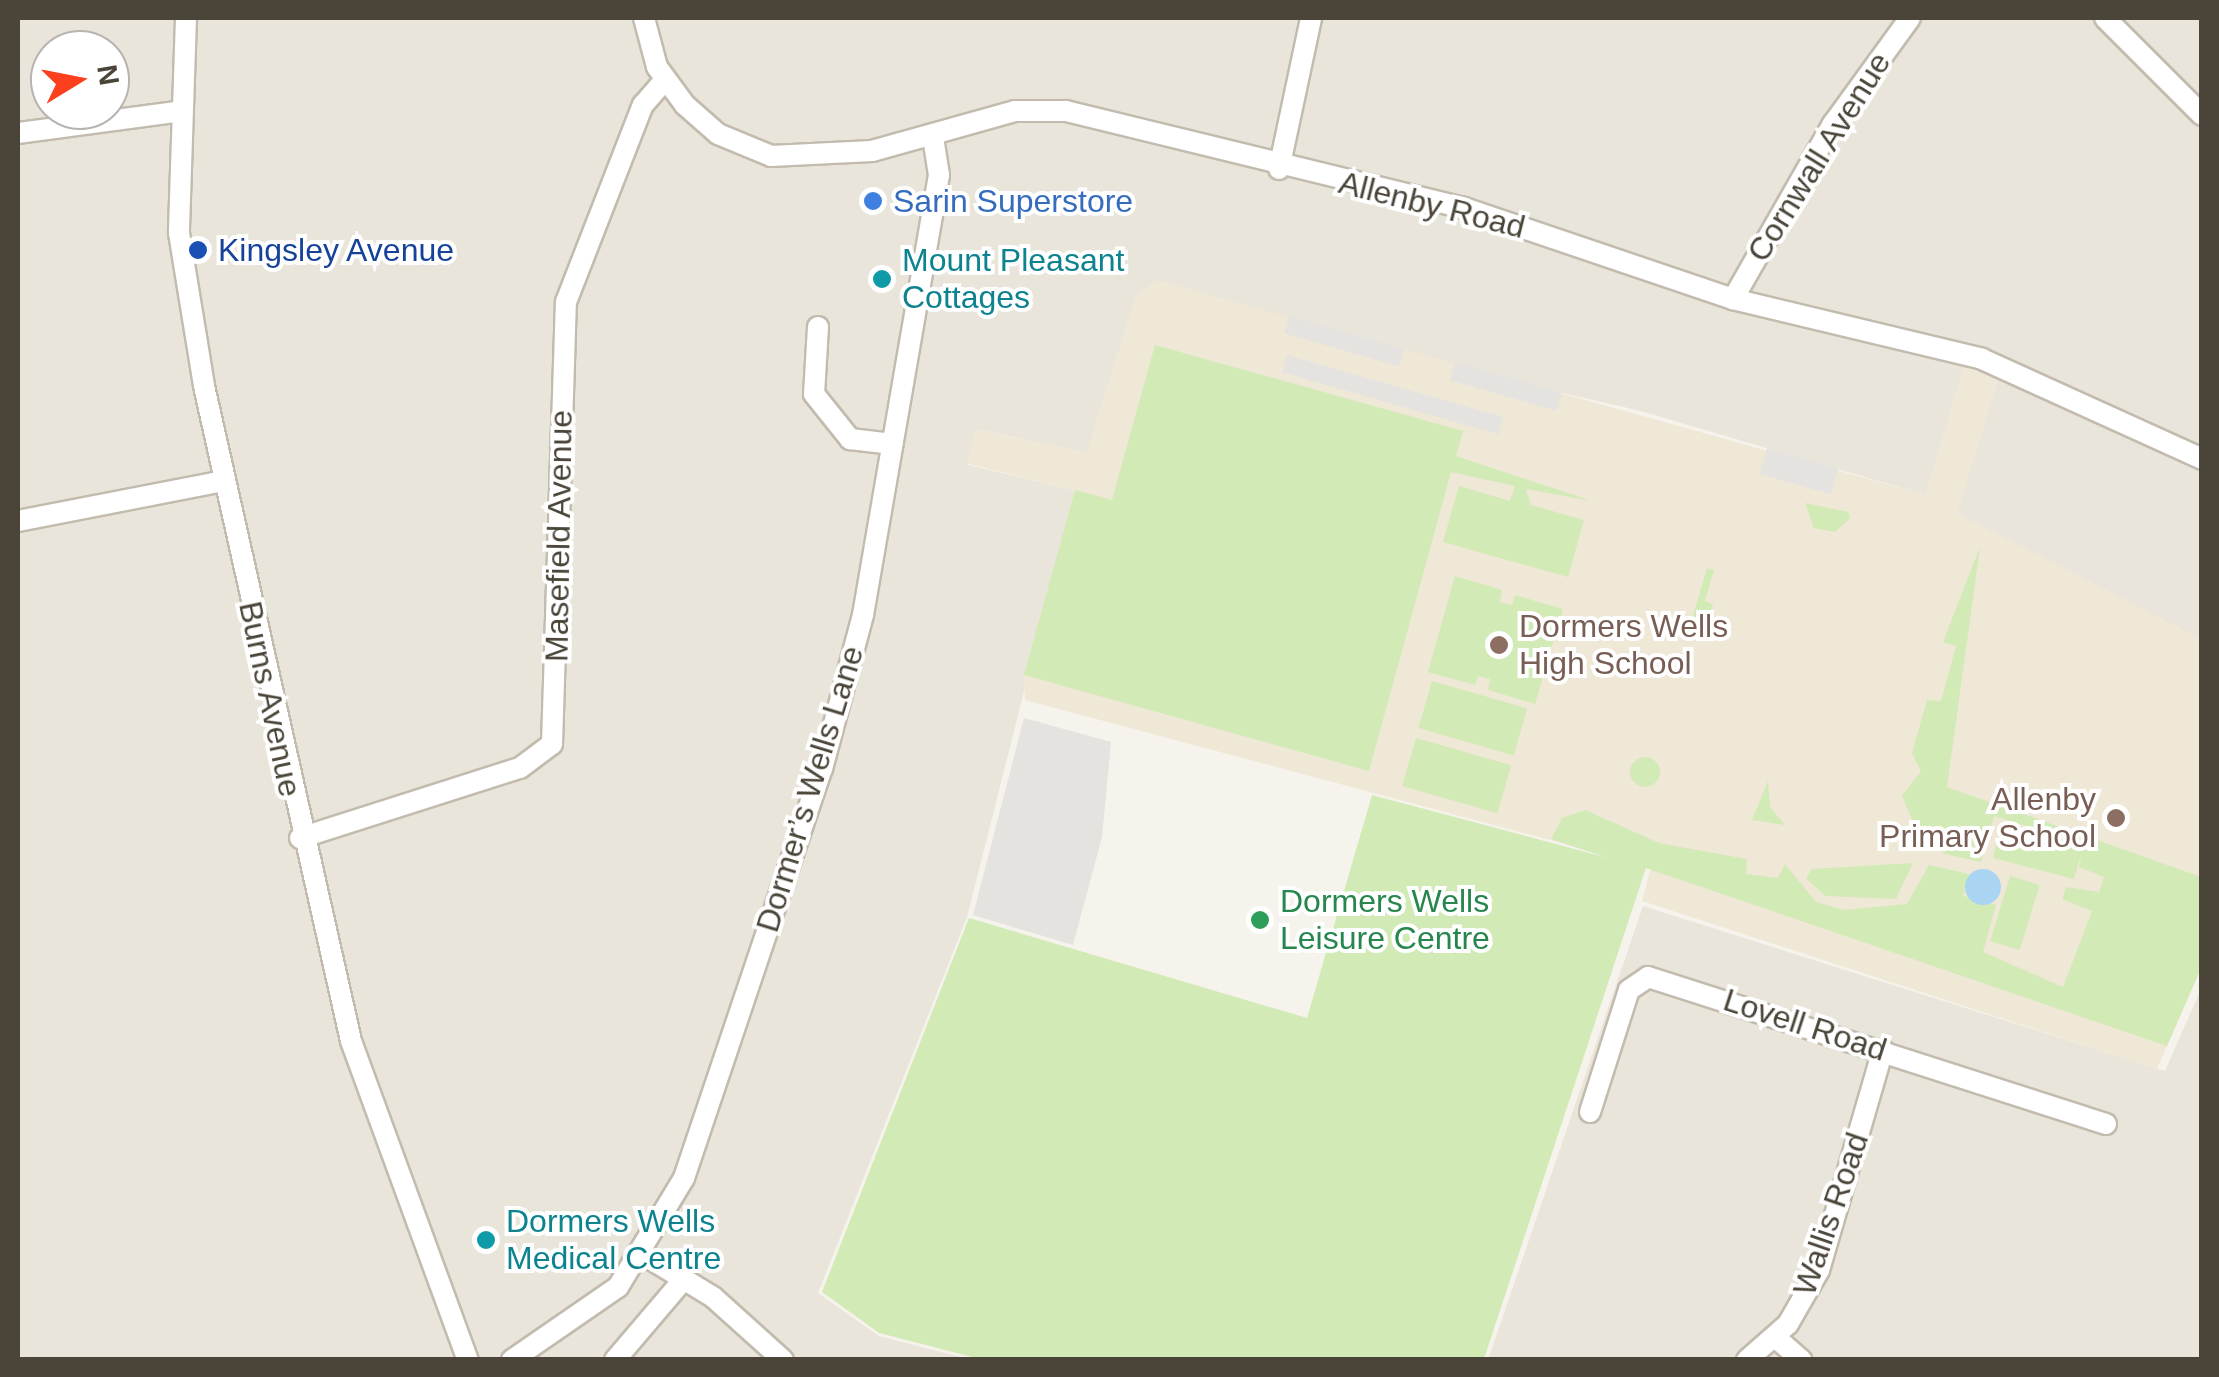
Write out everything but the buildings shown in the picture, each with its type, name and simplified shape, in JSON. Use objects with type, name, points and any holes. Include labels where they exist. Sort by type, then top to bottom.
[{"type":"street","name":"Burns Avenue","points":[[186,18],[176,112],[182,272],[224,481],[300,838],[351,1041],[468,1360]]},
{"type":"street","points":[[644,18],[665,80]]},
{"type":"street","points":[[1279,169],[1311,18]]},
{"type":"street","name":"Cornwall Avenue","points":[[1732,299],[1833,124],[1910,18]]},
{"type":"street","points":[[2105,18],[2202,115]]},
{"type":"street","name":"Allenby Road","points":[[665,80],[718,134],[771,156],[839,156],[933,137],[1016,111],[1055,110],[1279,169],[1501,218],[1732,299],[1982,359],[2202,459]]},
{"type":"street","name":"Masefield Avenue","points":[[300,838],[520,768],[552,744],[566,302],[643,105],[665,80]]},
{"type":"street","points":[[18,133],[176,112]]},
{"type":"street","name":"Dormer’s Wells Lane","points":[[512,1360],[535,1355],[594,1310],[644,1255],[684,1178],[822,769],[894,444],[939,175],[933,137]]},
{"type":"street","points":[[818,327],[814,394],[850,439],[894,444]]},
{"type":"street","points":[[18,522],[224,481]]},
{"type":"street","name":"Lovell Road","points":[[1590,1112],[1628,990],[1648,977],[2106,1124]]},
{"type":"street","name":"Wallis Road","points":[[1747,1360],[1775,1337],[1819,1270],[1883,1050]]},
{"type":"street","points":[[644,1255],[684,1278],[783,1360]]},
{"type":"street","points":[[615,1360],[684,1278]]},
{"type":"street","points":[[1775,1337],[1801,1360]]},
{"type":"shaded area","points":[[18,18],[2201,18],[2201,639],[1956,514],[1999,376],[1965,364],[1926,495],[1637,410],[1136,296],[1087,453],[976,429],[968,465],[1075,490],[967,917],[818,1293],[879,1336],[968,1359],[18,1359]]},
{"type":"shaded area","name":"Dormers Wells High School","points":[[1156,280],[1926,495],[1965,364],[1999,375],[1957,514],[2201,639],[2201,968],[2157,1069],[1642,901],[1651,867],[1025,700],[1024,675],[1075,490],[968,464],[975,429],[1087,453],[1136,296]]},
{"type":"shaded area","points":[[1289,316],[1404,349],[1399,366],[1284,333]]},
{"type":"shaded area","points":[[1287,355],[1503,417],[1498,434],[1282,372]]},
{"type":"shaded area","points":[[1455,362],[1562,393],[1556,411],[1450,380]]},
{"type":"shaded area","points":[[1767,448],[1838,468],[1831,494],[1760,474]]},
{"type":"shaded area","points":[[1024,718],[1111,742],[1102,837],[1073,945],[973,915]]},
{"type":"shaded area","points":[[1643,906],[2165,1071],[2201,989],[2201,1359],[1488,1360]]},
{"type":"green space","points":[[1155,345],[1463,431],[1456,456],[1592,501],[1526,489],[1531,505],[1584,520],[1568,577],[1443,542],[1459,486],[1510,501],[1515,486],[1451,472],[1369,771],[1024,675],[1075,490],[1112,500]]},
{"type":"green space","points":[[1805,503],[1848,512],[1850,518],[1835,532],[1814,528]]},
{"type":"green space","points":[[1980,547],[1947,787],[2201,877],[2201,968],[2167,1046],[1646,868],[1484,1359],[980,1359],[879,1333],[822,1292],[969,918],[1307,1018],[1372,795],[1608,858],[1551,839],[1562,818],[1585,810],[1659,843],[1747,859],[1746,874],[1778,878],[1785,864],[1816,902],[1844,910],[1907,904],[1929,865],[1969,874],[1963,896],[1996,905],[1983,952],[2063,987],[2092,911],[2062,899],[2066,887],[2099,892],[2104,877],[2079,867],[2082,851],[2074,879],[1993,858],[2001,825],[2084,844],[1994,816],[1981,862],[1945,854],[1915,827],[1902,796],[1921,771],[1912,753],[1927,700],[1941,701],[1956,646],[1943,642]]},
{"type":"green space","points":[[1707,568],[1714,570],[1705,601],[1713,604],[1702,640],[1687,636]]},
{"type":"green space","points":[[1455,576],[1502,590],[1500,602],[1512,605],[1515,595],[1563,609],[1535,704],[1488,690],[1490,679],[1478,676],[1475,685],[1428,672]]},
{"type":"green space","points":[[1432,681],[1527,708],[1514,755],[1418,728]]},
{"type":"green space","points":[[1416,738],[1511,765],[1497,813],[1402,786]]},
{"type":"green space","points":[[1645,757],[1659,766],[1660,772],[1651,786],[1645,787],[1631,778],[1630,772],[1639,758]]},
{"type":"green space","points":[[1768,781],[1770,807],[1785,825],[1752,820]]},
{"type":"green space","points":[[1913,863],[1896,899],[1825,896],[1806,878],[1812,869]]},
{"type":"green space","points":[[2010,876],[2040,885],[2020,950],[1990,941]]},
{"type":"water","points":[[1983,869],[1995,875],[2001,887],[1995,899],[1983,905],[1971,899],[1965,887],[1971,875]]},
{"type":"place","name":"Sarin Superstore","points":[[873,201]]},
{"type":"place","name":"Kingsley Avenue","points":[[198,250]]},
{"type":"place","name":"Mount Pleasant Cottages","points":[[882,279]]},
{"type":"place","name":"Dormers Wells High School","points":[[1499,645]]},
{"type":"place","name":"Allenby Primary School","points":[[2116,818]]},
{"type":"place","name":"Dormers Wells Leisure Centre","points":[[1260,920]]},
{"type":"place","name":"Dormers Wells Medical Centre","points":[[486,1240]]}]
